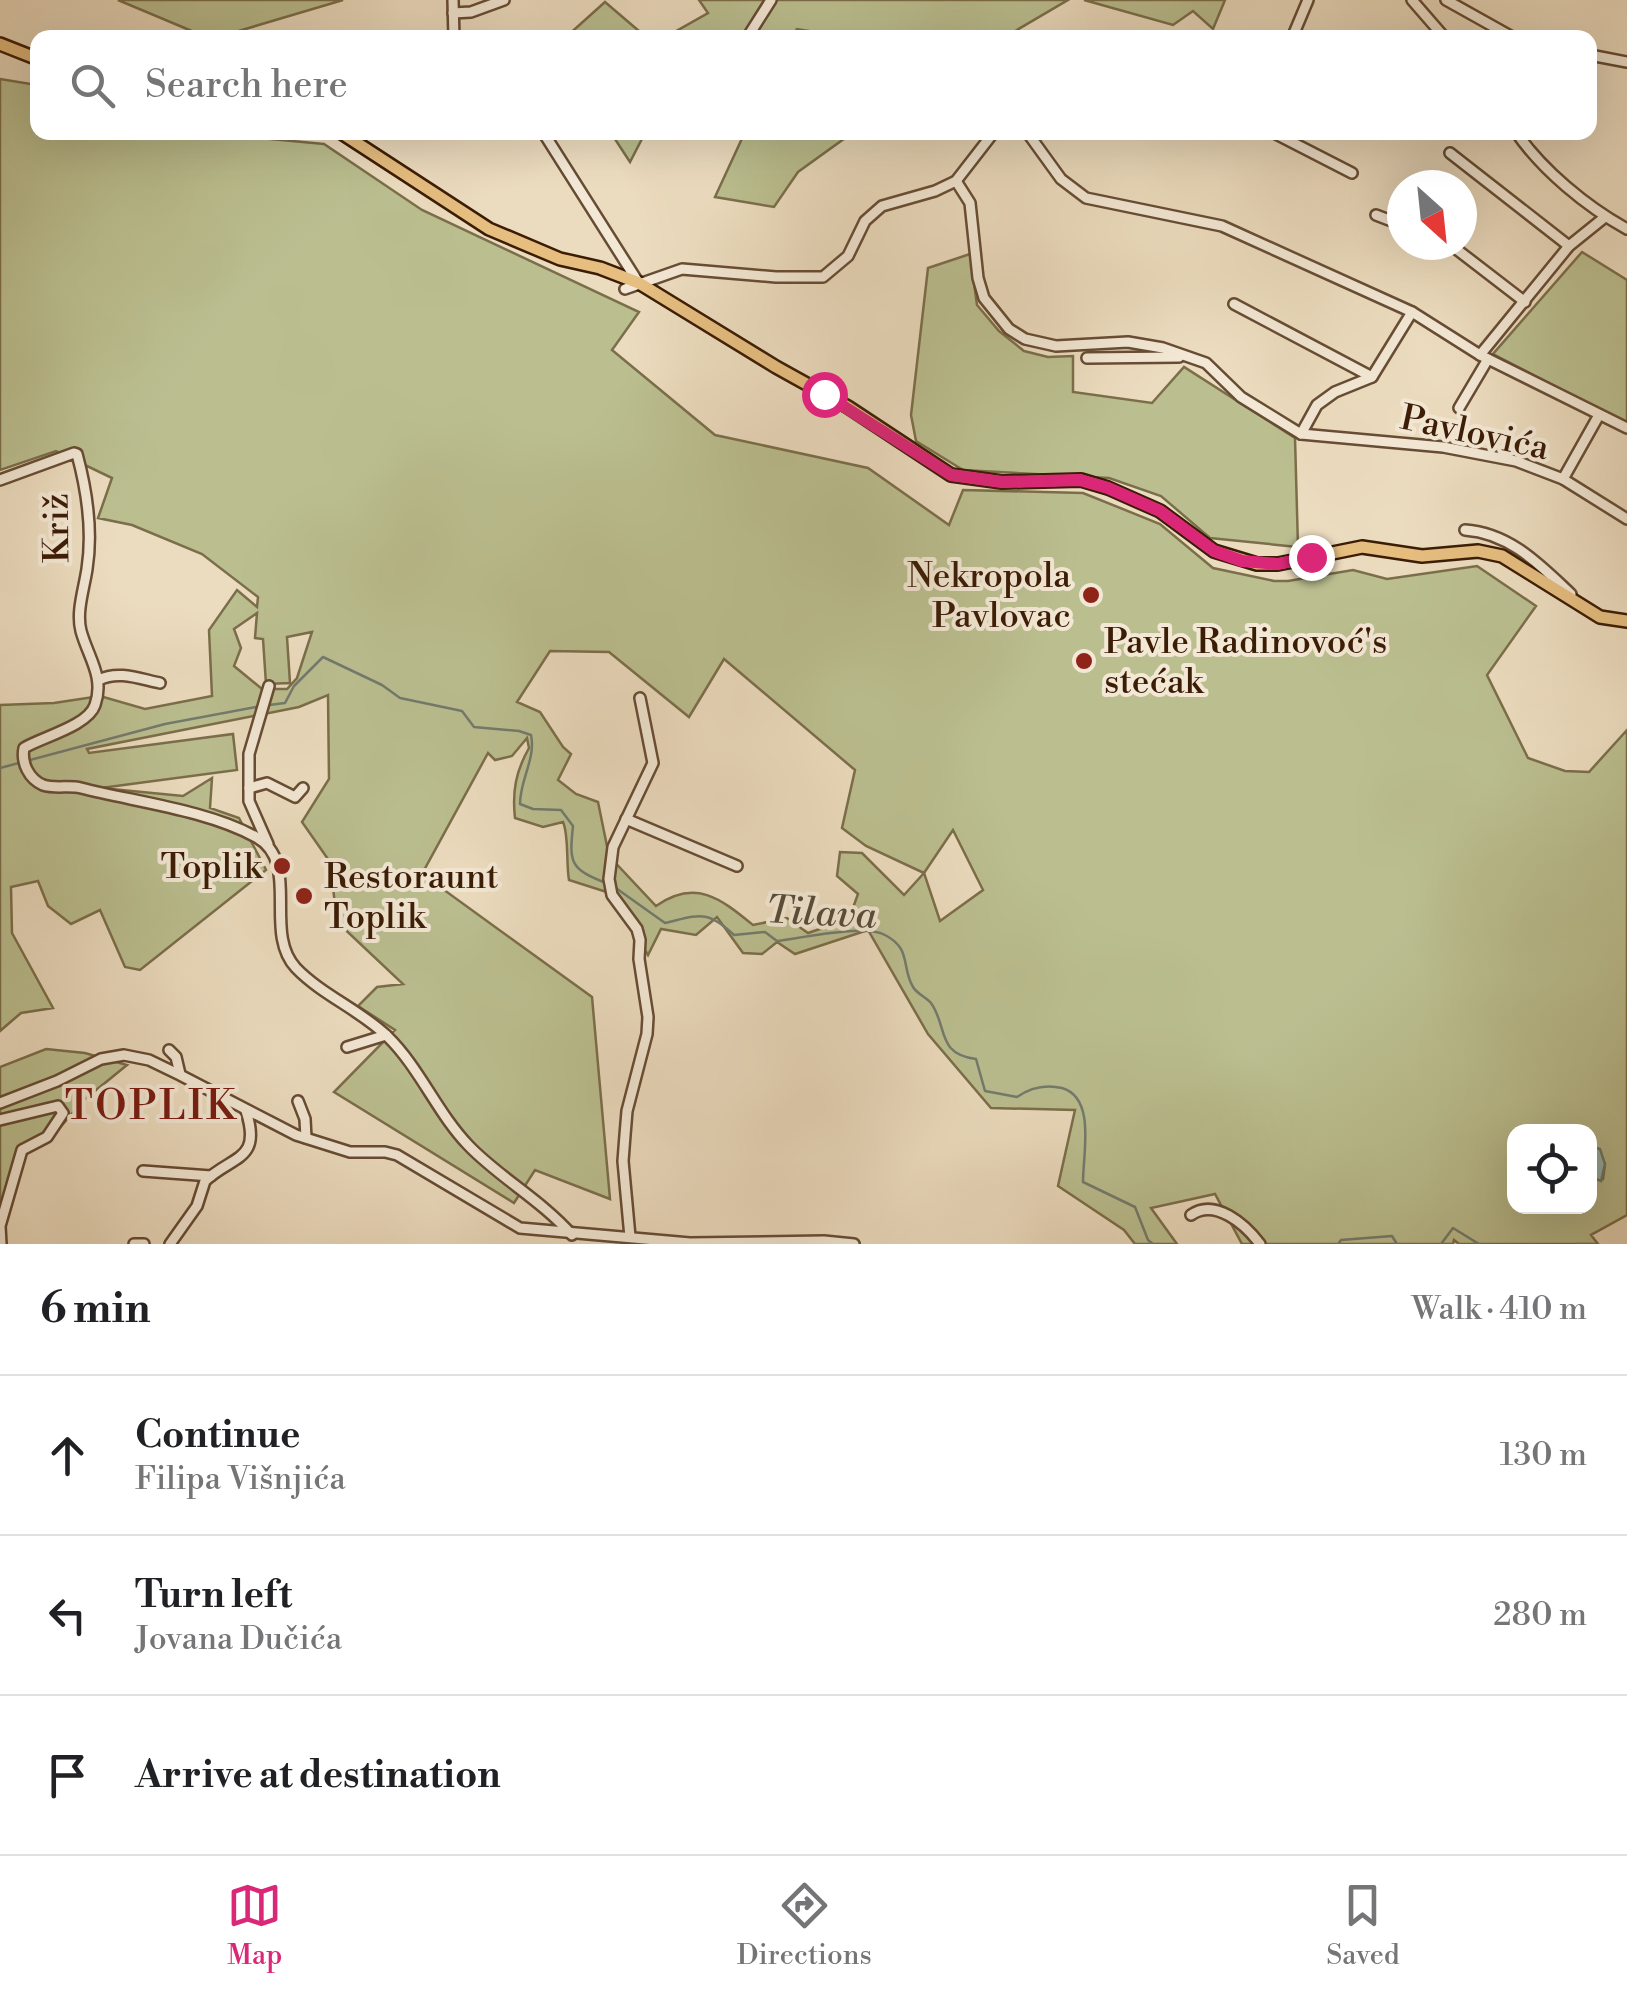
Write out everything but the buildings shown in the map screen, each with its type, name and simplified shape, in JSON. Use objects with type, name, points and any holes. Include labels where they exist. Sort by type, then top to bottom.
[{"type":"main road","points":[[0,44],[30,56]]},
{"type":"main road","points":[[352,140],[488,229],[560,259],[600,268],[638,283],[776,368],[848,407],[938,468],[969,480],[1080,480],[1108,488],[1160,511],[1214,551],[1257,564],[1278,564],[1362,546],[1422,556],[1478,550],[1502,556],[1600,617],[1627,621]]},
{"type":"street","points":[[454,0],[454,30]]},
{"type":"street","points":[[454,13],[471,12],[504,0]]},
{"type":"street","points":[[752,30],[771,0]]},
{"type":"street","points":[[1295,30],[1308,0]]},
{"type":"street","points":[[1412,0],[1439,30]]},
{"type":"street","points":[[1446,0],[1500,30]]},
{"type":"street","points":[[1597,56],[1627,62]]},
{"type":"street","points":[[548,140],[638,283]]},
{"type":"street","points":[[625,289],[682,269],[776,277],[823,276],[848,256],[865,222],[882,206],[956,182],[988,140]]},
{"type":"street","points":[[1033,140],[1061,179],[1086,198],[1222,226],[1412,312],[1484,357],[1627,428]]},
{"type":"street","points":[[1288,140],[1352,173]]},
{"type":"street","points":[[1524,140],[1566,184],[1605,217],[1627,229]]},
{"type":"street","points":[[1450,153],[1569,246]]},
{"type":"street","name":"Pavlovića","points":[[956,182],[970,203],[978,278],[984,298],[1009,329],[1039,344],[1128,342],[1188,357],[1206,363],[1241,397],[1301,434],[1443,447],[1532,465],[1564,479],[1627,519]]},
{"type":"street","points":[[1376,215],[1387,220]]},
{"type":"street","points":[[1459,408],[1484,357],[1525,302],[1569,246],[1605,217]]},
{"type":"street","points":[[1470,260],[1525,302]]},
{"type":"street","points":[[1234,304],[1372,376]]},
{"type":"street","points":[[1301,434],[1317,405],[1335,392],[1372,376],[1412,312]]},
{"type":"street","points":[[1087,358],[1188,357]]},
{"type":"street","points":[[1564,479],[1599,415]]},
{"type":"street","name":"Križ","points":[[0,480],[77,454],[88,503],[88,566],[80,629],[99,680]]},
{"type":"street","points":[[1465,530],[1502,540],[1529,554],[1584,606]]},
{"type":"street","points":[[160,684],[124,675],[99,680],[92,710],[69,728],[24,748],[23,762],[43,785],[76,787],[218,822],[261,840],[272,850]]},
{"type":"street","points":[[269,686],[249,754],[252,813],[279,865],[282,939],[294,966],[386,1035],[469,1146],[542,1204],[572,1234]]},
{"type":"street","points":[[630,1237],[624,1135],[648,1017],[640,940],[609,883],[614,847],[653,764],[640,698]]},
{"type":"street","points":[[250,788],[268,783],[295,796],[303,788]]},
{"type":"street","points":[[626,819],[737,866]]},
{"type":"street","points":[[349,1032],[360,1043]]},
{"type":"street","points":[[347,1047],[386,1035]]},
{"type":"street","points":[[169,1050],[176,1057],[180,1075]]},
{"type":"street","points":[[0,1103],[101,1059],[124,1055],[149,1060],[306,1138],[350,1152],[397,1155],[520,1228],[647,1241],[854,1244]]},
{"type":"street","points":[[298,1101],[305,1119],[306,1138]]},
{"type":"street","points":[[0,1120],[58,1106],[63,1113],[47,1137],[22,1150],[0,1226],[1,1244]]},
{"type":"street","points":[[143,1171],[210,1176],[236,1162],[248,1150],[252,1131],[246,1111]]},
{"type":"street","points":[[170,1244],[190,1220],[210,1176]]},
{"type":"street","points":[[1190,1216],[1202,1208],[1212,1208],[1238,1222],[1260,1244]]},
{"type":"street","points":[[134,1244],[144,1244]]},
{"type":"green space","points":[[118,0],[343,0],[242,30],[189,30]]},
{"type":"green space","points":[[699,0],[1068,0],[1017,30],[678,30],[708,13]]},
{"type":"green space","points":[[1084,0],[1225,0],[1213,29],[1193,11],[1173,25]]},
{"type":"green space","points":[[605,2],[638,30],[574,30]]},
{"type":"green space","points":[[0,79],[30,84],[30,140],[281,140],[324,144],[422,210],[639,312],[612,350],[715,435],[868,468],[949,525],[963,490],[1083,493],[1160,524],[1213,568],[1274,581],[1353,570],[1387,579],[1477,566],[1536,606],[1487,675],[1528,758],[1565,771],[1589,772],[1627,730],[1627,1215],[1591,1235],[1598,1244],[1459,1244],[1454,1240],[1453,1244],[1242,1244],[1215,1194],[1151,1208],[1177,1244],[1135,1244],[1124,1230],[1058,1186],[1075,1110],[991,1108],[928,1034],[868,930],[795,954],[777,942],[762,954],[743,953],[717,917],[696,935],[661,929],[648,955],[613,894],[569,880],[563,822],[543,827],[515,818],[515,790],[529,748],[527,738],[512,756],[495,760],[488,753],[422,874],[592,997],[610,1199],[535,1170],[514,1203],[334,1092],[395,1030],[358,1006],[377,987],[403,984],[337,922],[330,862],[302,822],[329,779],[328,695],[299,707],[87,749],[89,753],[233,734],[237,770],[101,788],[183,796],[212,778],[210,808],[239,818],[266,870],[140,970],[125,967],[100,910],[71,924],[48,906],[38,881],[11,887],[12,933],[53,1008],[21,1013],[0,1031],[0,705],[100,696],[145,709],[212,696],[209,630],[237,590],[257,607],[258,597],[202,554],[132,525],[98,518],[112,478],[56,451],[0,470]],"holes":[[[257,613],[255,638],[263,639],[266,684],[290,683],[287,637],[312,632],[297,678],[287,689],[262,689],[234,666],[241,648],[234,629]],[[550,651],[609,652],[689,717],[724,659],[855,770],[842,828],[866,846],[924,873],[904,895],[862,853],[840,852],[837,876],[858,894],[849,919],[808,933],[787,918],[753,925],[708,895],[684,894],[656,906],[609,856],[598,802],[576,794],[558,780],[571,754],[540,712],[517,702]],[[953,830],[983,890],[940,921],[924,873]]]},
{"type":"green space","points":[[616,140],[641,140],[630,162]]},
{"type":"green space","points":[[741,140],[842,140],[798,172],[774,207],[715,197]]},
{"type":"green space","points":[[1582,252],[1627,280],[1627,424],[1493,354]]},
{"type":"green space","points":[[970,254],[977,305],[999,331],[1024,351],[1048,357],[1073,356],[1073,392],[1152,403],[1184,367],[1295,438],[1298,547],[1210,538],[1161,496],[1109,478],[963,470],[916,441],[911,415],[928,268]]},
{"type":"green space","points":[[46,1049],[85,1053],[127,1065],[84,1100],[49,1140],[20,1149],[0,1215],[0,1067]]},
{"type":"water","points":[[1597,1148],[1605,1164],[1601,1181],[1597,1179]]},
{"type":"waterway","name":"Tilava","points":[[269,705],[285,703],[294,686],[323,657],[382,685],[400,698],[462,711],[474,727],[531,735],[520,804],[533,809],[561,810],[573,826],[574,863],[606,883]]},
{"type":"waterway","name":"Tilava","points":[[0,768],[165,724],[261,706]]},
{"type":"waterway","name":"Tilava","points":[[613,886],[665,923],[702,916],[717,921],[734,935],[765,932],[777,941],[863,931],[893,940],[903,952],[909,980],[931,1003],[949,1045],[954,1052],[976,1059],[985,1091],[1017,1097],[1050,1086],[1073,1094],[1084,1114],[1083,1182],[1135,1207],[1153,1244]]},
{"type":"waterway","name":"Tilava","points":[[1441,1244],[1453,1228],[1479,1244]]},
{"type":"waterway","name":"Tilava","points":[[1338,1244],[1341,1240],[1392,1236],[1397,1244]]},
{"type":"waterway","name":"Tilava","points":[[1578,1244],[1593,1244]]},
{"type":"place","name":"Nekropola Pavlovac","points":[[1091,595]]},
{"type":"place","name":"Pavle Radinovoć's stećak","points":[[1084,661]]},
{"type":"place","name":"Toplik","points":[[282,866]]},
{"type":"place","name":"Restoraunt Toplik","points":[[304,896]]},
{"type":"district","name":"TOPLIK","points":[[151,1105]]},
{"type":"route","points":[[824,394],[951,475],[1002,482],[1080,480],[1136,499],[1180,524],[1214,551],[1242,561],[1278,564],[1311,557]]}]
